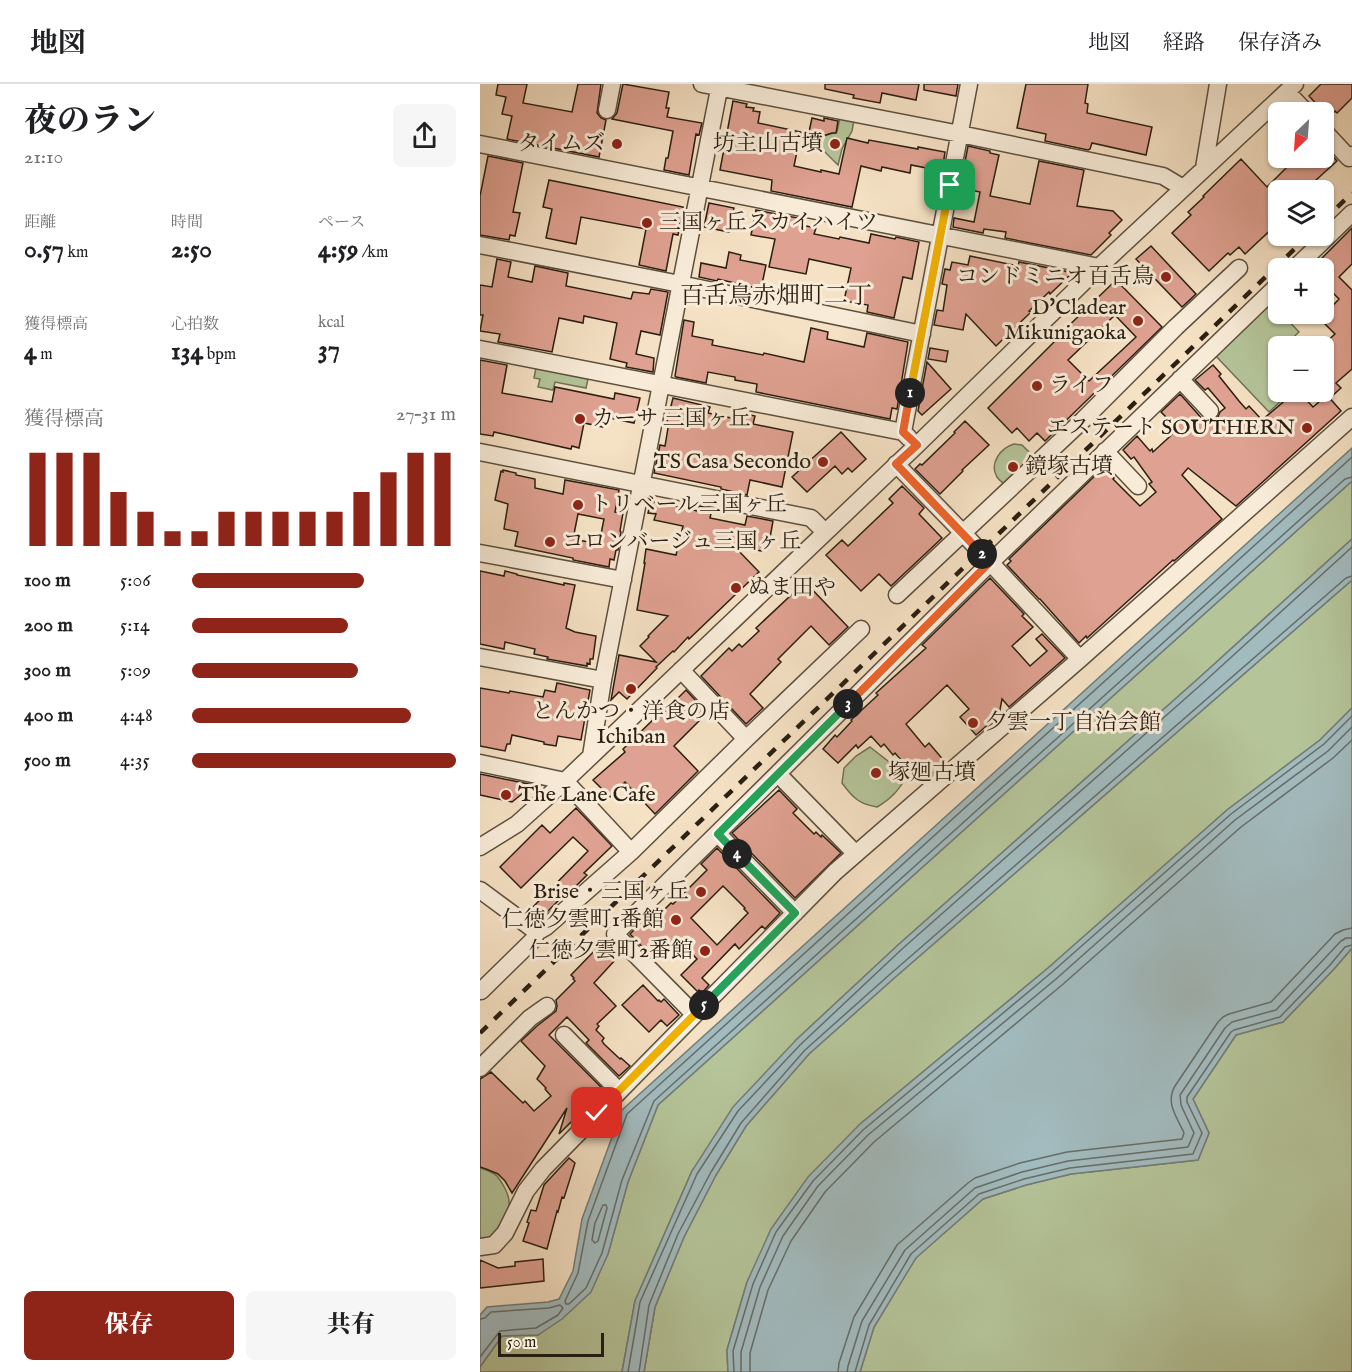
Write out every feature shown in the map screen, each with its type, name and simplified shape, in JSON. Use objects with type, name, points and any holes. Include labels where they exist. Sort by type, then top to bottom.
[{"type":"street","points":[[607,110],[612,84]]},
{"type":"street","points":[[903,432],[969,84]]},
{"type":"street","points":[[1204,168],[1218,84]]},
{"type":"street","points":[[591,756],[603,680],[699,187],[714,85],[1163,176],[1184,188]]},
{"type":"street","points":[[480,847],[517,824],[565,781],[917,445],[1099,267],[1291,88],[1300,102]]},
{"type":"street","points":[[1334,141],[1351,157]]},
{"type":"street","points":[[480,144],[1099,267]]},
{"type":"street","points":[[1305,258],[1352,213]]},
{"type":"street","points":[[480,245],[922,334]]},
{"type":"street","points":[[897,595],[966,536],[1239,267]]},
{"type":"street","points":[[694,1014],[615,934],[778,774],[988,560],[1268,295]]},
{"type":"street","points":[[480,349],[903,432],[917,445]]},
{"type":"street","points":[[1180,379],[1210,411]]},
{"type":"street","points":[[480,1247],[494,1245],[505,1233],[526,1191],[543,1169],[855,853],[1080,659],[1352,417]]},
{"type":"street","points":[[1105,451],[1138,486]]},
{"type":"street","points":[[480,453],[811,518],[825,531]]},
{"type":"street","points":[[896,464],[1080,659]]},
{"type":"street","points":[[480,552],[622,580]]},
{"type":"street","points":[[480,991],[533,940],[537,932],[546,927],[630,852],[861,629]]},
{"type":"street","points":[[480,657],[603,680]]},
{"type":"street","points":[[681,670],[746,739]]},
{"type":"street","points":[[480,763],[565,781],[630,852]]},
{"type":"street","points":[[778,774],[855,853]]},
{"type":"street","points":[[718,834],[795,913]]},
{"type":"street","points":[[480,890],[537,932]]},
{"type":"street","points":[[480,1068],[530,1018],[547,1006]]},
{"type":"street","points":[[564,1035],[619,1091]]},
{"type":"green space","points":[[840,117],[854,120],[852,131],[842,149],[838,165],[824,151],[805,142],[837,132]]},
{"type":"green space","points":[[1268,301],[1268,324],[1291,324],[1299,332],[1295,336],[1268,336],[1268,402],[1280,402],[1269,412],[1213,353]]},
{"type":"green space","points":[[536,368],[588,379],[586,388],[555,382],[553,390],[538,387],[540,379],[534,378]]},
{"type":"green space","points":[[1014,444],[1022,445],[1033,456],[1005,485],[995,472],[995,462],[1004,449]]},
{"type":"green space","points":[[1352,481],[1352,539],[898,945],[796,1040],[692,1171],[635,1301],[622,1372],[480,1372],[480,1367],[502,1336],[538,1335],[608,1254],[628,1182],[658,1105]]},
{"type":"green space","points":[[1352,580],[1352,708],[1320,740],[1227,810],[1048,968],[859,1125],[747,1282],[727,1350],[728,1372],[644,1372],[655,1307],[684,1237],[716,1175],[746,1126],[809,1054]]},
{"type":"green space","points":[[870,747],[893,765],[902,766],[907,776],[894,794],[877,807],[857,800],[842,783],[844,768]]},
{"type":"green space","points":[[1352,948],[1352,1372],[860,1372],[874,1327],[916,1257],[983,1199],[1071,1174],[1198,1160],[1209,1133],[1193,1099],[1236,1035],[1283,1022]]},
{"type":"green space","points":[[480,1168],[497,1176],[505,1188],[509,1202],[502,1227],[486,1238],[480,1238]]},
{"type":"water","points":[[1352,448],[1352,481],[658,1105],[628,1182],[608,1254],[591,1292],[562,1319],[538,1335],[502,1336],[480,1367],[480,1315],[487,1307],[559,1299],[573,1271],[582,1219],[622,1110]]},
{"type":"water","points":[[1352,539],[1352,580],[809,1054],[746,1126],[716,1175],[684,1237],[655,1307],[644,1372],[622,1372],[635,1301],[692,1171],[733,1107],[796,1040],[898,945]]},
{"type":"water","points":[[1352,708],[1352,948],[1283,1022],[1236,1035],[1193,1099],[1209,1133],[1198,1160],[1071,1174],[983,1199],[916,1258],[874,1327],[860,1372],[728,1372],[727,1350],[747,1282],[771,1229],[808,1177],[859,1125],[1048,968],[1227,810],[1320,740]]},
{"type":"building","points":[[498,84],[527,84],[523,103],[572,112],[578,84],[601,84],[597,113],[606,120],[599,157],[507,139],[512,116],[502,114],[506,97],[496,95]]},
{"type":"building","points":[[623,84],[669,92],[667,117],[702,123],[699,135],[696,134],[689,175],[664,170],[673,131],[612,119],[617,113]]},
{"type":"building","points":[[825,84],[919,84],[916,100],[882,93],[880,103],[853,98],[854,95],[825,89]]},
{"type":"building","points":[[924,84],[958,84],[956,96],[924,90]]},
{"type":"building","points":[[1026,84],[1088,84],[1085,103],[1088,104],[1087,113],[1152,127],[1146,155],[1092,143],[1088,150],[1045,141],[1046,134],[1017,128]]},
{"type":"building","points":[[1321,84],[1352,84],[1352,98],[1337,113],[1334,112],[1334,102],[1315,102],[1309,96]]},
{"type":"building","points":[[733,101],[747,104],[746,107],[760,112],[758,123],[801,132],[794,166],[839,174],[847,138],[868,143],[869,140],[945,152],[942,171],[911,165],[910,173],[882,167],[881,171],[861,166],[852,207],[771,191],[772,180],[720,170]]},
{"type":"building","points":[[812,118],[838,121],[836,133],[807,141]]},
{"type":"building","points":[[968,146],[999,155],[990,196],[1030,204],[1039,161],[1084,170],[1077,206],[1113,211],[1122,220],[1091,255],[1005,238],[1006,232],[984,229],[983,233],[953,227],[954,218],[974,222],[980,192],[960,188]]},
{"type":"building","points":[[488,156],[523,163],[513,212],[520,213],[515,236],[510,235],[509,240],[480,235],[480,196]]},
{"type":"building","points":[[1241,159],[1267,187],[1268,232],[1245,254],[1239,247],[1230,255],[1228,253],[1209,271],[1172,233],[1191,215],[1188,212]]},
{"type":"building","points":[[1286,168],[1329,168],[1316,180],[1274,180]]},
{"type":"building","name":"三国ヶ丘スカイハイツ","points":[[549,180],[683,207],[678,235],[673,234],[666,271],[639,265],[646,229],[581,217],[576,244],[546,238],[552,209],[543,207]]},
{"type":"building","points":[[709,203],[734,208],[729,232],[704,227]]},
{"type":"building","points":[[756,210],[798,218],[801,225],[816,228],[814,234],[839,239],[840,237],[869,243],[871,234],[919,242],[912,279],[903,277],[894,318],[867,312],[868,305],[844,301],[851,268],[809,259],[806,274],[769,267],[775,239],[751,235]]},
{"type":"building","points":[[1352,228],[1352,264],[1339,277],[1352,290],[1352,369],[1336,383],[1341,388],[1334,394],[1333,336],[1335,334],[1325,324],[1334,324],[1334,304],[1339,299],[1334,294],[1334,258],[1322,258]]},
{"type":"building","name":"コンドミニオ百舌鳥","points":[[1151,246],[1196,294],[1182,307],[1136,259]]},
{"type":"building","points":[[729,252],[741,255],[740,260],[766,265],[761,289],[699,277],[701,263],[726,268]]},
{"type":"building","points":[[970,256],[1018,266],[1019,262],[1069,272],[1070,275],[1029,311],[1031,312],[996,346],[966,314],[963,330],[934,325],[937,310],[943,311],[947,285],[942,284],[945,269],[950,270],[952,262],[968,265]]},
{"type":"building","points":[[497,259],[511,262],[508,277],[532,282],[535,266],[568,273],[566,286],[631,299],[633,292],[649,294],[651,289],[668,292],[660,335],[641,331],[636,354],[654,358],[653,372],[626,367],[627,363],[610,359],[617,323],[584,316],[583,323],[559,318],[552,352],[498,342],[500,334],[480,331],[483,315],[480,315],[480,285],[492,287]]},
{"type":"building","points":[[1116,280],[1162,327],[1045,441],[1037,433],[1029,441],[1017,428],[1012,433],[988,408]],"holes":[[[1115,315],[1136,337],[1089,381],[1068,360]]]},
{"type":"building","points":[[684,320],[694,322],[692,336],[713,340],[712,345],[804,362],[811,328],[828,332],[827,339],[864,347],[867,333],[908,342],[897,409],[892,408],[890,419],[756,392],[757,384],[735,380],[735,377],[708,372],[706,383],[676,377]]},
{"type":"building","points":[[930,348],[948,351],[946,362],[928,359]]},
{"type":"building","points":[[480,360],[507,365],[502,393],[552,402],[555,387],[614,399],[615,393],[640,398],[634,423],[605,417],[603,427],[584,423],[579,448],[572,446],[571,449],[494,432],[493,436],[480,434]]},
{"type":"building","points":[[927,362],[951,389],[922,415],[918,411]]},
{"type":"building","points":[[1213,365],[1221,374],[1219,376],[1246,409],[1249,406],[1262,420],[1283,402],[1308,402],[1313,407],[1319,402],[1333,402],[1341,411],[1236,506],[1188,468],[1182,475],[1222,519],[1079,643],[1007,565],[1011,561],[1009,559],[1104,467],[1140,506],[1156,492],[1149,484],[1152,482],[1134,457],[1131,459],[1123,450],[1137,436],[1153,452],[1178,429],[1161,412],[1180,394],[1206,423],[1217,419],[1225,408],[1208,388],[1205,390],[1195,380]]},
{"type":"building","points":[[673,398],[710,407],[708,413],[736,419],[737,412],[755,416],[753,424],[793,432],[782,487],[750,480],[747,495],[654,473],[660,445],[665,446],[669,422],[667,422]]},
{"type":"building","points":[[965,421],[989,445],[940,494],[915,469],[920,464],[922,465]]},
{"type":"building","name":"TS Casa Secondo","points":[[841,432],[866,459],[852,472],[848,468],[842,474],[835,466],[807,492],[792,477]]},
{"type":"building","points":[[503,470],[535,479],[535,488],[563,494],[565,480],[619,490],[615,512],[623,513],[621,532],[618,550],[616,550],[614,560],[610,559],[609,567],[515,546],[518,532],[504,529],[508,504],[495,500],[501,471]],"holes":[[[578,514],[604,519],[599,544],[573,539]]]},
{"type":"building","points":[[902,486],[924,508],[919,514],[942,538],[891,586],[879,574],[861,591],[826,555],[842,540],[848,546],[893,503],[889,499]]},
{"type":"building","points":[[651,501],[698,511],[699,506],[712,509],[710,518],[745,525],[747,516],[773,521],[768,549],[762,548],[762,551],[734,546],[759,572],[656,667],[627,699],[619,692],[611,700],[619,655],[656,662],[640,646],[668,616],[637,610],[646,549],[676,555],[683,526],[654,520],[656,514],[648,513]]},
{"type":"building","points":[[480,571],[504,576],[505,571],[564,585],[564,583],[575,585],[566,628],[596,636],[593,659],[590,659],[590,664],[587,663],[587,666],[547,659],[548,657],[534,654],[535,649],[505,642],[504,649],[480,644]]},
{"type":"building","points":[[990,578],[1024,614],[1022,616],[1033,627],[1012,646],[1030,666],[1047,651],[1036,639],[1042,634],[1065,658],[1009,707],[1002,699],[999,715],[976,735],[960,717],[969,709],[947,685],[906,724],[925,747],[929,743],[945,762],[927,778],[923,774],[917,780],[895,753],[893,755],[884,744],[881,747],[871,736],[858,748],[856,745],[838,763],[823,749],[878,695],[876,693],[926,648],[922,645]]},
{"type":"building","points":[[805,582],[848,627],[829,645],[811,626],[778,659],[781,662],[750,694],[763,708],[746,724],[701,676],[729,648],[732,651],[739,644],[742,647],[759,631],[756,628]]},
{"type":"building","points":[[557,683],[590,690],[581,740],[558,736],[556,746],[512,735],[505,751],[480,746],[480,688],[543,697],[545,690],[555,692]]},
{"type":"building","points":[[686,690],[707,713],[674,746],[698,771],[655,814],[625,782],[610,797],[593,780],[625,752],[623,749]]},
{"type":"building","points":[[480,774],[533,785],[512,802],[480,795]]},
{"type":"building","points":[[779,790],[797,809],[793,813],[814,834],[816,832],[821,837],[822,835],[841,853],[795,898],[732,833]]},
{"type":"building","points":[[576,808],[612,846],[584,873],[587,875],[541,918],[531,909],[588,851],[573,837],[521,888],[500,867],[542,825],[550,833]]},
{"type":"building","points":[[717,848],[780,913],[765,929],[762,926],[739,949],[735,944],[702,978],[709,985],[702,993],[699,990],[698,992],[681,975],[697,959],[677,939],[655,960],[630,934],[644,920],[649,925],[671,903],[673,904],[707,870],[701,864]],"holes":[[[723,886],[748,913],[717,945],[691,918]]]},
{"type":"building","points":[[601,944],[616,959],[594,983],[616,1006],[597,1024],[599,1026],[596,1030],[604,1038],[602,1041],[604,1044],[630,1066],[619,1076],[586,1043],[589,1040],[567,1017],[549,1035],[604,1090],[573,1124],[571,1122],[559,1134],[567,1108],[512,1193],[498,1174],[480,1167],[480,1079],[491,1072],[534,1111],[551,1096],[537,1079],[545,1066],[521,1041],[556,1011],[556,1000],[575,981],[571,975]]},
{"type":"building","points":[[643,985],[658,1001],[661,1002],[664,999],[679,1015],[667,1026],[661,1020],[649,1032],[622,1005]]},
{"type":"building","points":[[569,1158],[575,1163],[564,1198],[562,1197],[557,1211],[547,1249],[523,1241],[531,1210],[536,1211],[544,1185]]},
{"type":"building","points":[[543,1259],[544,1281],[480,1288],[480,1260],[498,1268],[515,1266],[515,1262]]},
{"type":"railway","points":[[1334,210],[1352,193]]},
{"type":"railway","points":[[480,1033],[1298,246]]},
{"type":"place","name":"タイムズ","points":[[617,144]]},
{"type":"place","name":"坊主山古墳","points":[[835,144]]},
{"type":"place","name":"三国ヶ丘スカイハイツ","points":[[647,223]]},
{"type":"place","name":"コンドミニオ百舌鳥","points":[[1166,277]]},
{"type":"place","name":"D'Cladear Mikunigaoka","points":[[1138,321]]},
{"type":"place","name":"ライフ","points":[[1037,386]]},
{"type":"place","name":"カーサ 三国ヶ丘","points":[[580,419]]},
{"type":"place","name":"エステート SOUTHERN","points":[[1307,428]]},
{"type":"place","name":"TS Casa Secondo","points":[[823,462]]},
{"type":"place","name":"鏡塚古墳","points":[[1013,467]]},
{"type":"place","name":"トリベール三国ヶ丘","points":[[578,505]]},
{"type":"place","name":"コロンバージュ三国ヶ丘","points":[[550,542]]},
{"type":"place","name":"ぬま田や","points":[[736,588]]},
{"type":"place","name":"とんかつ・洋食の店 Ichiban","points":[[631,689]]},
{"type":"place","name":"夕雲一丁自治会館","points":[[973,723]]},
{"type":"place","name":"塚廻古墳","points":[[876,773]]},
{"type":"place","name":"The Lane Cafe","points":[[506,795]]},
{"type":"place","name":"Brise・三国ヶ丘","points":[[701,892]]},
{"type":"place","name":"仁徳夕雲町1番館","points":[[676,920]]},
{"type":"place","name":"仁徳夕雲町2番館","points":[[705,951]]},
{"type":"district","name":"百舌鳥赤畑町二丁","points":[[776,296]]},
{"type":"route","points":[[597,1113],[795,913],[718,834],[990,562],[896,464],[917,445],[903,432],[950,185]]}]
